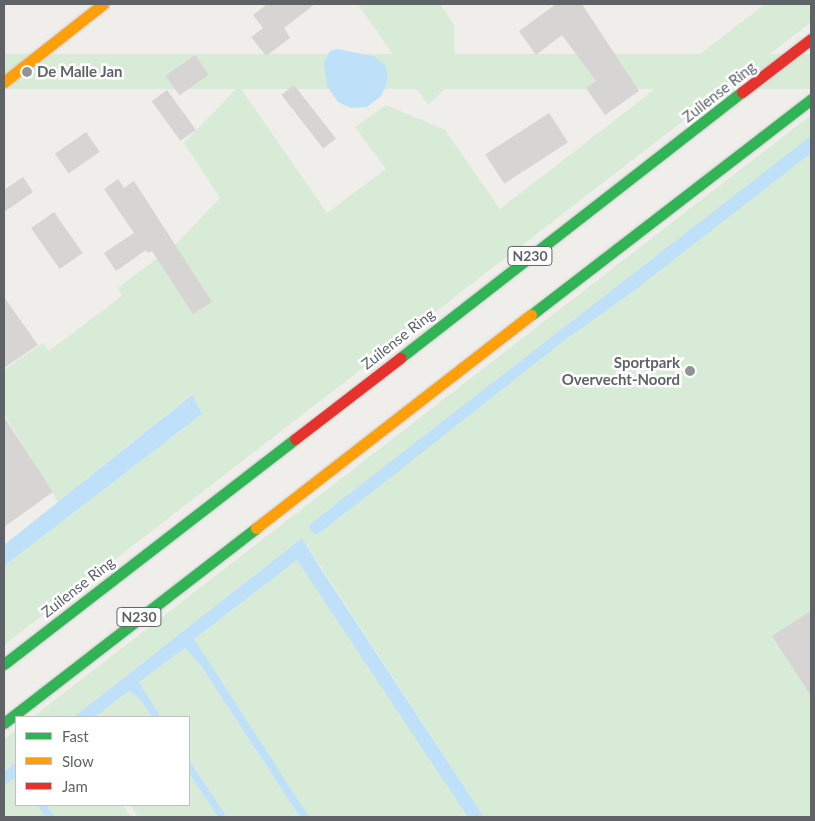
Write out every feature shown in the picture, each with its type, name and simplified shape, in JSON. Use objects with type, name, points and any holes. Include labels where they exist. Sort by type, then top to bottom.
[{"type":"main road","points":[[4,82],[103,4]]},
{"type":"main road","name":"Zuilense Ring","points":[[4,664],[811,39]]},
{"type":"main road","name":"N230","points":[[4,723],[811,99]]},
{"type":"green space","points":[[358,4],[440,4],[454,25],[455,79],[428,105]]},
{"type":"green space","points":[[765,4],[811,4],[811,22],[4,645],[4,566],[202,414],[191,395],[58,502],[4,414],[4,370],[43,343],[49,351],[122,296],[118,288],[177,243],[220,198],[184,143],[239,86],[327,213],[386,169],[355,127],[386,105],[445,130],[500,209]]},
{"type":"green space","points":[[4,54],[811,54],[811,89],[4,89]]},
{"type":"green space","name":"Sportpark Overvecht-Noord","points":[[811,115],[811,817],[484,817],[302,538],[75,716],[34,716]]},
{"type":"green space","points":[[297,560],[316,585],[468,817],[309,817],[232,701],[194,639]]},
{"type":"green space","points":[[185,648],[194,656],[300,817],[227,817],[190,761],[190,716],[160,716],[139,682]]},
{"type":"green space","points":[[129,691],[140,699],[151,716],[96,716]]},
{"type":"green space","points":[[15,731],[15,763],[4,772],[4,740]]},
{"type":"green space","points":[[190,775],[218,817],[138,817],[131,806],[190,806]]},
{"type":"green space","points":[[15,778],[15,806],[38,806],[45,817],[4,817],[4,786]]},
{"type":"green space","points":[[47,806],[124,806],[131,817],[55,817]]},
{"type":"water","points":[[338,49],[373,56],[385,65],[388,78],[385,88],[381,96],[367,107],[351,108],[338,102],[327,86],[324,62],[330,51]]},
{"type":"water","points":[[811,136],[811,153],[631,293],[566,339],[320,532],[315,535],[311,531],[309,525]]},
{"type":"water","points":[[192,395],[202,414],[4,566],[4,545]]},
{"type":"water","points":[[302,538],[484,817],[468,817],[297,560],[194,639],[309,817],[300,817],[201,666],[185,648],[139,682],[160,716],[151,716],[140,699],[129,691],[96,716],[75,716]]},
{"type":"water","points":[[190,761],[227,817],[218,817],[190,775]]},
{"type":"water","points":[[15,763],[15,778],[4,786],[4,772]]},
{"type":"water","points":[[38,806],[47,806],[55,817],[45,817]]},
{"type":"building","points":[[267,4],[315,4],[284,28],[290,38],[266,56],[251,37],[263,28],[253,15]]},
{"type":"building","points":[[556,4],[582,4],[639,91],[605,115],[586,88],[596,81],[562,35],[536,55],[519,31]]},
{"type":"building","points":[[195,55],[209,75],[179,95],[166,76]]},
{"type":"building","points":[[294,85],[336,139],[323,148],[281,95]]},
{"type":"building","points":[[167,90],[196,130],[180,141],[152,101]]},
{"type":"building","points":[[549,113],[568,142],[504,184],[485,154]]},
{"type":"building","points":[[86,132],[100,152],[69,173],[55,154]]},
{"type":"building","points":[[23,177],[33,192],[4,212],[4,190]]},
{"type":"building","points":[[118,179],[124,188],[134,181],[212,302],[193,314],[152,251],[148,253],[146,250],[116,271],[104,253],[134,233],[104,189]]},
{"type":"building","points":[[54,212],[83,253],[60,269],[31,228]]},
{"type":"building","points":[[4,297],[38,345],[4,368]]},
{"type":"building","points":[[4,417],[53,492],[4,527]]},
{"type":"building","points":[[811,611],[811,696],[772,636]]},
{"type":"traffic: fast","points":[[400,358],[742,92]]},
{"type":"traffic: fast","points":[[531,315],[811,99]]},
{"type":"traffic: fast","points":[[4,664],[295,439]]},
{"type":"traffic: fast","points":[[4,723],[256,528]]},
{"type":"traffic: slow","points":[[4,82],[103,4]]},
{"type":"traffic: slow","points":[[256,528],[531,315]]},
{"type":"traffic: jam","points":[[742,92],[811,39]]},
{"type":"traffic: jam","points":[[295,439],[400,358]]},
{"type":"place","name":"De Malle Jan","points":[[27,72]]},
{"type":"place","name":"Sportpark Overvecht-Noord","points":[[690,371]]}]
